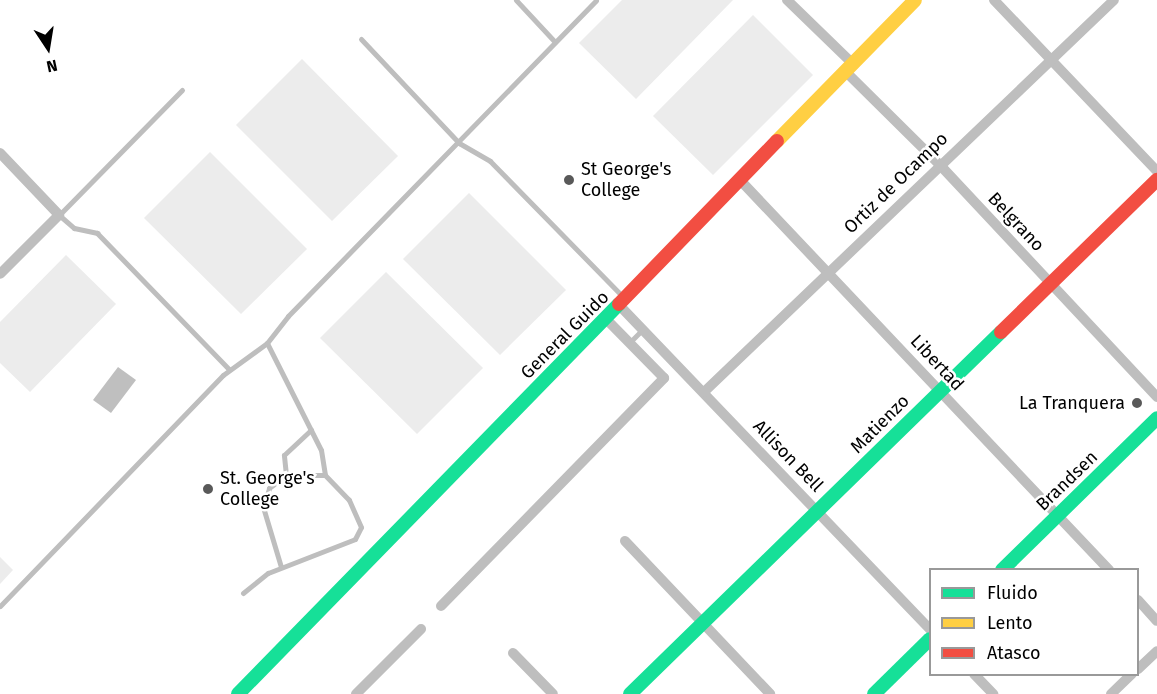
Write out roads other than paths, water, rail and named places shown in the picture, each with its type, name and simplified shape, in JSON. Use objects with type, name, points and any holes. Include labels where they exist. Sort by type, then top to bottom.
[{"type":"main road","name":"General Guido","points":[[238,694],[623,303],[915,0]]},
{"type":"main road","name":"Matienzo","points":[[630,694],[704,624],[939,390],[1157,180]]},
{"type":"main road","name":"Brandsen","points":[[1004,568],[1157,418]]},
{"type":"main road","points":[[874,694],[929,640]]},
{"type":"street","name":"Belgrano","points":[[787,0],[1157,397]]},
{"type":"street","points":[[994,0],[1157,171]]},
{"type":"street","name":"Ortiz de Ocampo","points":[[704,392],[939,164],[1114,0]]},
{"type":"street","points":[[0,153],[59,215],[0,274]]},
{"type":"street","name":"Libertad","points":[[740,180],[1107,568]]},
{"type":"street","name":"Allison Bell","points":[[623,303],[642,330],[929,628]]},
{"type":"street","points":[[441,606],[663,378],[606,319]]},
{"type":"street","points":[[625,541],[770,694]]},
{"type":"street","points":[[1139,602],[1157,621]]},
{"type":"street","points":[[356,694],[421,629]]},
{"type":"street","points":[[1139,667],[1157,651]]},
{"type":"street","points":[[513,653],[553,694]]},
{"type":"street","points":[[975,676],[993,694]]},
{"type":"street","points":[[1111,694],[1131,676]]},
{"type":"lane","points":[[516,0],[555,42]]},
{"type":"lane","points":[[0,606],[230,369],[267,343],[288,316],[596,0]]},
{"type":"lane","points":[[361,39],[459,143],[490,161],[623,303]]},
{"type":"lane","points":[[182,90],[59,215],[74,228],[97,233],[230,369]]},
{"type":"lane","points":[[629,342],[642,330]]},
{"type":"lane","points":[[243,593],[281,567],[358,537],[361,526],[356,512],[326,475],[311,430],[267,343]]},
{"type":"lane","points":[[286,475],[284,455],[311,430]]},
{"type":"lane","points":[[281,567],[263,507],[268,488],[286,475],[326,475]]},
{"type":"place","name":"St George's College","points":[[569,180]]},
{"type":"place","name":"La Tranquera","points":[[1137,403]]},
{"type":"place","name":"St. George's College","points":[[208,489]]}]
